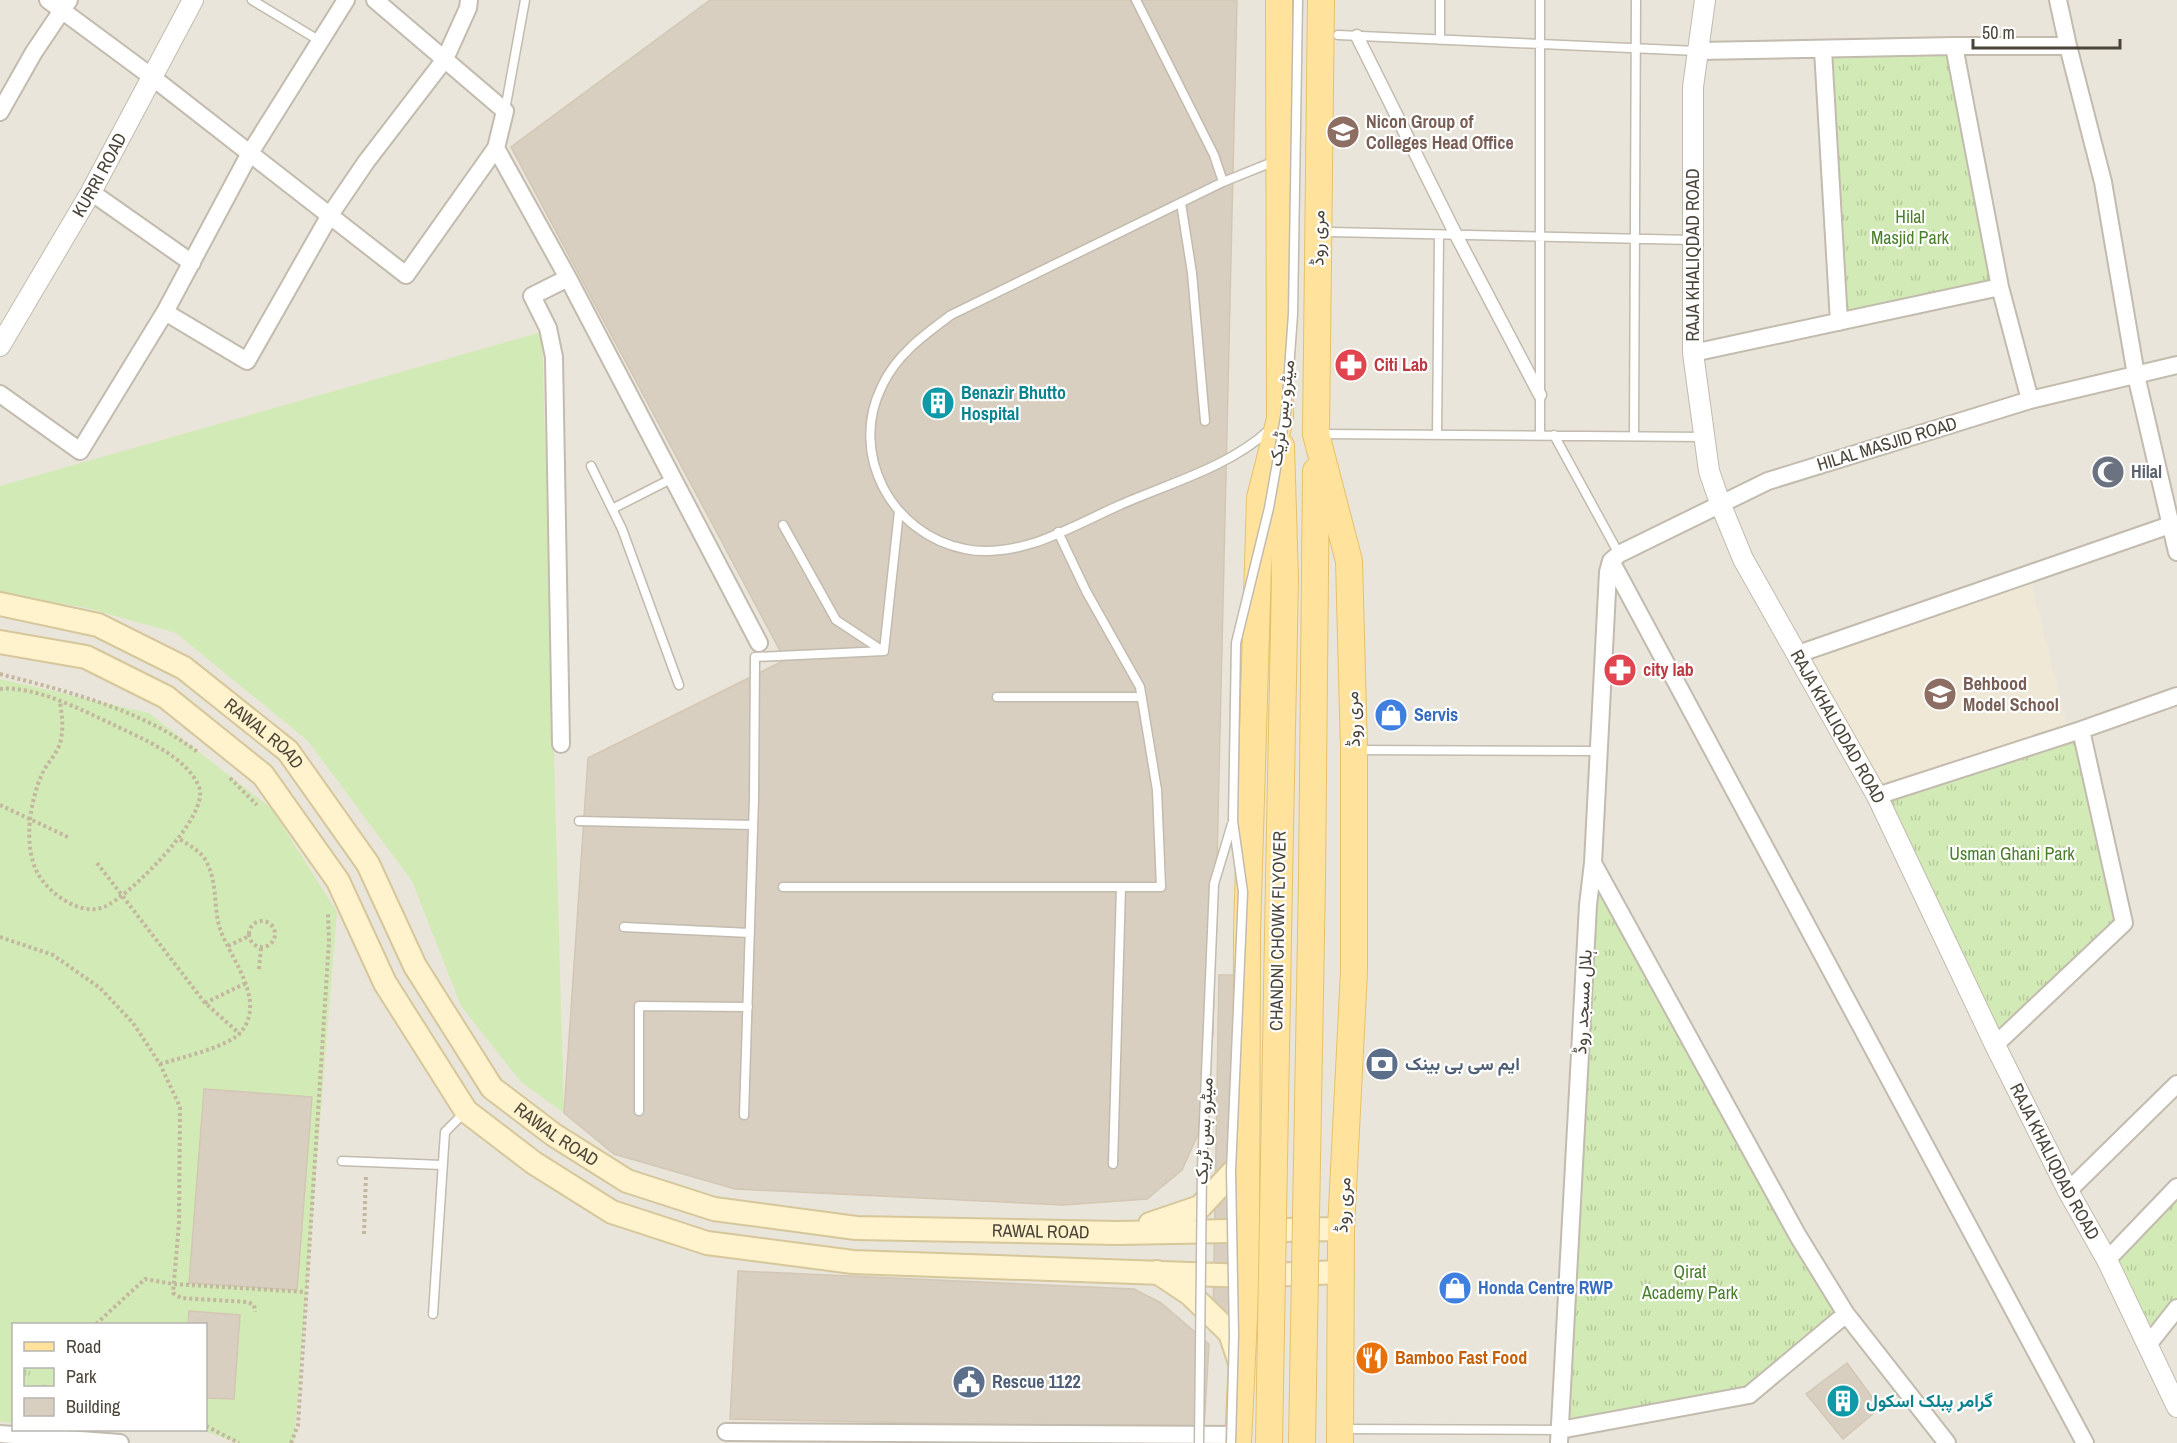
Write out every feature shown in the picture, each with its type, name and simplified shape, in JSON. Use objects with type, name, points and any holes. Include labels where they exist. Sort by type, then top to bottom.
[{"type":"main road","points":[[1236,1440],[1246,1276],[1247,932],[1260,498],[1280,419],[1279,0]]},
{"type":"main road","name":"مری روڈ","points":[[1322,0],[1316,434],[1349,561],[1354,750],[1354,971],[1341,1229],[1340,1436]]},
{"type":"main road","name":"CHANDNI CHOWK FLYOVER","points":[[1269,1443],[1285,579],[1280,419]]},
{"type":"main road","name":"CHANDNI CHOWK FLYOVER","points":[[1302,1443],[1317,577],[1316,434]]},
{"type":"main road","name":"RAWAL ROAD","points":[[0,604],[98,625],[184,668],[288,751],[368,864],[415,966],[492,1088],[554,1135],[627,1181],[714,1209],[856,1228],[1117,1233],[1341,1229]]},
{"type":"main road","name":"RAWAL ROAD","points":[[0,642],[86,657],[166,697],[263,775],[338,881],[385,982],[466,1111],[534,1163],[612,1212],[706,1243],[853,1262],[1246,1276],[1340,1272]]},
{"type":"main road","points":[[1117,1233],[1168,1220],[1200,1207],[1247,1157]]},
{"type":"main road","points":[[1158,1272],[1190,1294],[1230,1333],[1240,1364]]},
{"type":"street","points":[[48,0],[66,5],[152,77],[406,275],[496,148],[505,111],[375,0]]},
{"type":"street","name":"KURRI ROAD","points":[[0,346],[91,192],[193,0]]},
{"type":"street","points":[[0,394],[80,451],[165,312],[250,153],[346,0]]},
{"type":"street","points":[[165,312],[248,361],[330,215],[366,162],[446,59],[468,8],[469,0]]},
{"type":"street","name":"RAJA KHALIQDAD ROAD","points":[[1705,0],[1693,87],[1693,353],[1709,471],[1743,559],[1877,796],[1995,1044],[2068,1191],[2107,1260],[2177,1407]]},
{"type":"street","points":[[2058,0],[2103,182],[2136,375],[2177,552]]},
{"type":"street","points":[[0,112],[34,52],[66,5]]},
{"type":"street","points":[[1357,36],[1456,235],[1540,395]]},
{"type":"street","points":[[1954,46],[2000,287],[2030,399]]},
{"type":"street","points":[[1698,51],[2068,46]]},
{"type":"street","points":[[1823,50],[1839,322]]},
{"type":"street","points":[[496,148],[568,278],[759,643]]},
{"type":"street","points":[[91,192],[192,263]]},
{"type":"street","points":[[561,744],[554,357],[548,328],[532,296],[568,278]]},
{"type":"street","points":[[1693,353],[2000,287]]},
{"type":"street","name":"HILAL MASJID ROAD","points":[[1615,557],[1768,481],[2030,399],[2177,365]]},
{"type":"street","points":[[1798,654],[2170,525]]},
{"type":"street","points":[[1615,557],[2085,1443]]},
{"type":"street","name":"ہلال مسجد روڈ","points":[[1560,1437],[1608,572],[1615,557]]},
{"type":"street","points":[[1877,796],[2081,730],[2177,696]]},
{"type":"street","points":[[1995,1044],[2124,923],[2081,730]]},
{"type":"street","points":[[1593,863],[1798,1236],[1846,1314],[1947,1443]]},
{"type":"street","points":[[2068,1191],[2177,1084]]},
{"type":"street","points":[[2107,1260],[2177,1187]]},
{"type":"street","points":[[2147,1346],[2177,1308]]},
{"type":"street","points":[[1560,1437],[1749,1395],[1846,1314]]},
{"type":"street","points":[[726,1432],[1236,1440]]},
{"type":"street","points":[[0,1434],[120,1443]]},
{"type":"lane","points":[[252,0],[320,41]]},
{"type":"lane","points":[[505,111],[525,0]]},
{"type":"lane","points":[[1136,0],[1214,155],[1223,182]]},
{"type":"lane","name":"میٹرو بس ٹریک","points":[[1236,1440],[1231,1171],[1243,892],[1233,821],[1236,643],[1269,508],[1286,401],[1293,315],[1298,0]]},
{"type":"lane","points":[[1440,0],[1440,40]]},
{"type":"lane","points":[[1540,0],[1540,435]]},
{"type":"lane","points":[[1634,435],[1636,0]]},
{"type":"lane","points":[[1338,35],[1698,51]]},
{"type":"lane","points":[[1279,159],[1223,182],[951,315],[900,358],[882,385],[875,402],[870,441],[878,478],[888,498],[906,520],[936,540],[966,549],[992,551],[1018,546],[1058,532],[1228,458],[1256,442],[1280,419]]},
{"type":"lane","points":[[1181,203],[1194,285],[1205,421]]},
{"type":"lane","points":[[1330,232],[1693,240]]},
{"type":"lane","points":[[1437,435],[1439,235]]},
{"type":"lane","points":[[1316,434],[1704,437]]},
{"type":"lane","points":[[1554,435],[1615,557]]},
{"type":"lane","points":[[591,466],[622,530],[679,685]]},
{"type":"lane","points":[[612,509],[673,478]]},
{"type":"lane","points":[[884,651],[898,511]]},
{"type":"lane","points":[[783,525],[836,620],[884,651]]},
{"type":"lane","points":[[783,887],[1161,887],[1157,790],[1140,687],[1086,591],[1058,532]]},
{"type":"lane","points":[[744,1115],[753,825],[755,657],[884,651]]},
{"type":"lane","points":[[997,698],[1141,697]]},
{"type":"lane","points":[[1354,750],[1598,751]]},
{"type":"lane","points":[[579,821],[753,825]]},
{"type":"lane","name":"میٹرو بس ٹریک","points":[[1199,1443],[1202,1169],[1214,884],[1233,821]]},
{"type":"lane","points":[[1113,1164],[1121,887]]},
{"type":"lane","points":[[624,927],[750,933]]},
{"type":"lane","points":[[639,1111],[639,1006],[748,1008]]},
{"type":"lane","points":[[433,1314],[445,1132],[466,1111]]},
{"type":"lane","points":[[342,1161],[442,1165]]},
{"type":"lane","points":[[1340,1436],[1560,1437]]},
{"type":"path","points":[[0,674],[88,696],[134,716],[186,743],[202,755]]},
{"type":"path","points":[[0,689],[31,692],[60,702],[157,745],[192,776],[201,793],[200,802],[178,838],[148,873],[123,896],[102,908],[86,908],[69,903],[51,891],[37,872],[31,854],[30,820],[41,776],[60,745],[63,727],[60,702]]},
{"type":"path","points":[[226,773],[259,807]]},
{"type":"path","points":[[0,805],[70,838]]},
{"type":"path","points":[[160,1064],[230,1040],[240,1034],[248,1016],[246,983],[220,928],[214,881],[210,869],[197,851],[178,838]]},
{"type":"path","points":[[97,863],[205,1003],[240,1034]]},
{"type":"path","points":[[291,1443],[298,1425],[329,940],[329,914],[325,905]]},
{"type":"path","points":[[257,922],[269,923],[273,927],[274,938],[267,946],[255,945],[249,936],[252,925],[257,922]]},
{"type":"path","points":[[228,946],[249,936]]},
{"type":"path","points":[[0,937],[53,955],[100,988],[133,1023],[160,1064],[180,1107],[179,1223],[172,1291],[177,1297],[245,1301],[254,1305],[255,1312]]},
{"type":"path","points":[[259,969],[261,947]]},
{"type":"path","points":[[205,1003],[246,983]]},
{"type":"path","points":[[364,1234],[367,1162]]},
{"type":"path","points":[[97,1323],[140,1281],[145,1279],[173,1284],[306,1292]]},
{"type":"path","points":[[207,1427],[238,1443]]},
{"type":"shaded area","points":[[0,0],[2177,0],[2177,1443],[0,1443]]},
{"type":"shaded area","name":"Behbood Model School","points":[[2029,574],[2069,734],[1877,796],[1798,654]]},
{"type":"green space","name":"Hilal Masjid Park","points":[[1954,46],[2000,287],[1839,322],[1823,50]]},
{"type":"green space","points":[[542,332],[564,1113],[521,1082],[461,1006],[412,881],[308,741],[176,633],[87,608],[0,593],[0,486]]},
{"type":"green space","points":[[0,679],[149,713],[271,808],[337,912],[294,1443],[238,1443],[204,1431],[207,1431],[207,1323],[12,1323],[12,1423],[0,1422]]},
{"type":"green space","name":"Usman Ghani Park","points":[[2081,730],[2124,923],[1995,1045],[1884,797]]},
{"type":"green space","name":"Qirat Academy Park","points":[[1593,863],[1846,1314],[1749,1395],[1560,1430]]},
{"type":"green space","points":[[2177,1187],[2177,1308],[2147,1346],[2107,1260]]},
{"type":"building","name":"Benazir Bhutto Hospital","points":[[710,0],[1237,0],[1213,1034],[1203,1123],[1182,1170],[1147,1199],[1063,1205],[735,1189],[614,1154],[564,1113],[588,758],[785,660],[511,147]]},
{"type":"building","points":[[1219,975],[1235,975],[1229,1318],[1213,1318]]},
{"type":"building","points":[[204,1089],[312,1097],[297,1290],[189,1283]]},
{"type":"building","name":"Rescue 1122","points":[[738,1271],[1134,1289],[1161,1303],[1209,1344],[1204,1429],[730,1419]]},
{"type":"building","points":[[189,1311],[240,1315],[234,1399],[207,1398],[207,1323],[188,1323]]},
{"type":"building","name":"گرامر پبلک اسکول","points":[[1847,1363],[1880,1408],[1843,1439],[1806,1394]]},
{"type":"place","name":"Nicon Group of Colleges Head Office","points":[[1343,132]]},
{"type":"place","name":"Citi Lab","points":[[1351,365]]},
{"type":"place","name":"Benazir Bhutto Hospital","points":[[938,403]]},
{"type":"place","name":"Hilal","points":[[2108,472]]},
{"type":"place","name":"city lab","points":[[1620,670]]},
{"type":"place","name":"Behbood Model School","points":[[1940,694]]},
{"type":"place","name":"Servis","points":[[1391,715]]},
{"type":"place","name":"ایم سی بی بینک","points":[[1382,1064]]},
{"type":"place","name":"Honda Centre RWP","points":[[1455,1288]]},
{"type":"place","name":"Bamboo Fast Food","points":[[1372,1358]]},
{"type":"place","name":"Rescue 1122","points":[[969,1382]]},
{"type":"place","name":"گرامر پبلک اسکول","points":[[1843,1401]]}]
